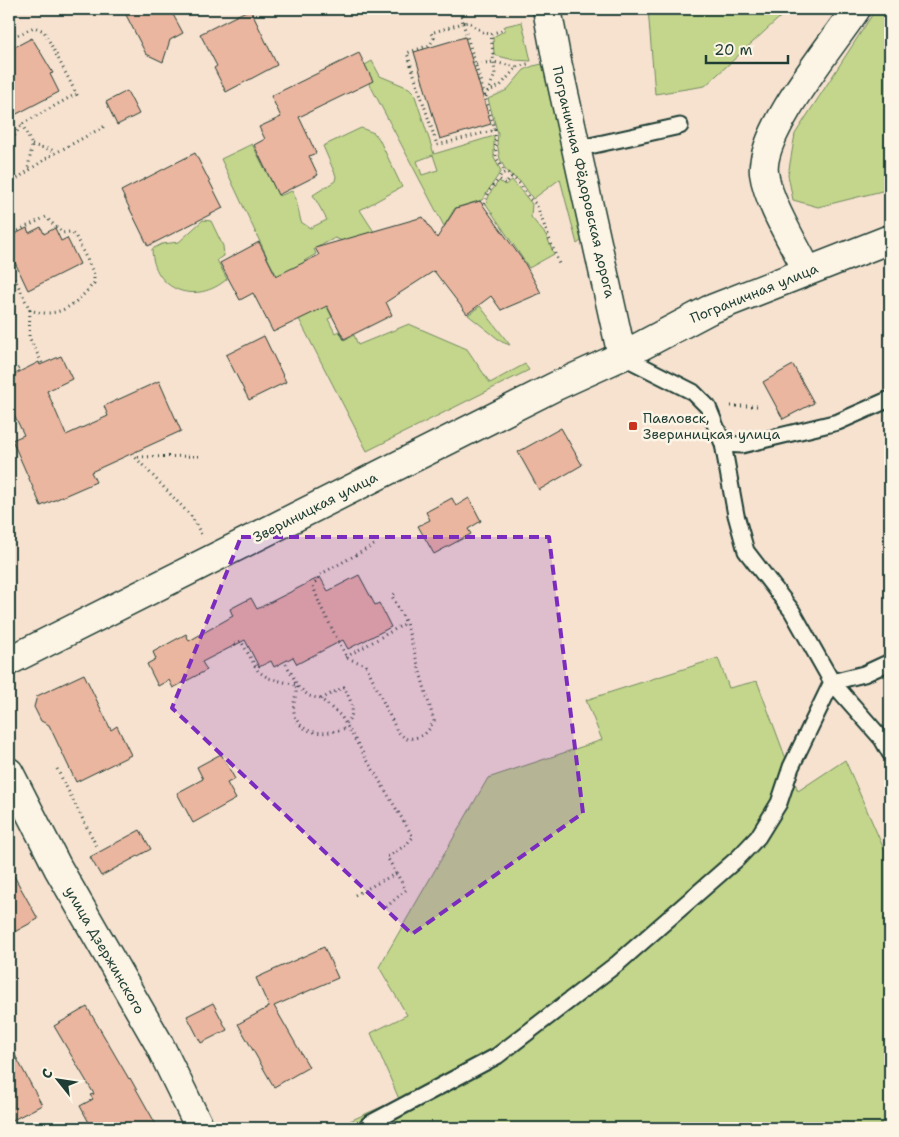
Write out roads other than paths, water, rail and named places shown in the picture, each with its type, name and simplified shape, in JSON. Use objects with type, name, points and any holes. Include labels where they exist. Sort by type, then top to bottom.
[{"type":"street","name":"Пограничная Фёдоровская дорога","points":[[547,9],[622,356]]},
{"type":"street","points":[[807,270],[770,195],[764,172],[767,151],[792,101],[856,9]]},
{"type":"street","name":"Пограничная улица","points":[[622,356],[709,310],[890,239]]},
{"type":"street","name":"Звериницкая улица","points":[[9,661],[556,386],[622,356]]},
{"type":"street","name":"улица Дзержинского","points":[[9,772],[58,868],[158,1042],[200,1128]]},
{"type":"lane","points":[[576,149],[680,126]]},
{"type":"lane","points":[[622,356],[693,392],[708,407],[723,444],[736,515],[746,551],[792,611],[832,682],[882,739],[890,752]]},
{"type":"lane","points":[[723,444],[742,445],[838,422],[890,399]]},
{"type":"lane","points":[[832,682],[864,674],[890,662]]},
{"type":"lane","points":[[369,1124],[497,1056],[618,962],[738,858],[758,837],[780,803],[791,767],[832,682]]},
{"type":"place","name":"Павловск, Звериницкая улица","points":[[633,426]]}]
